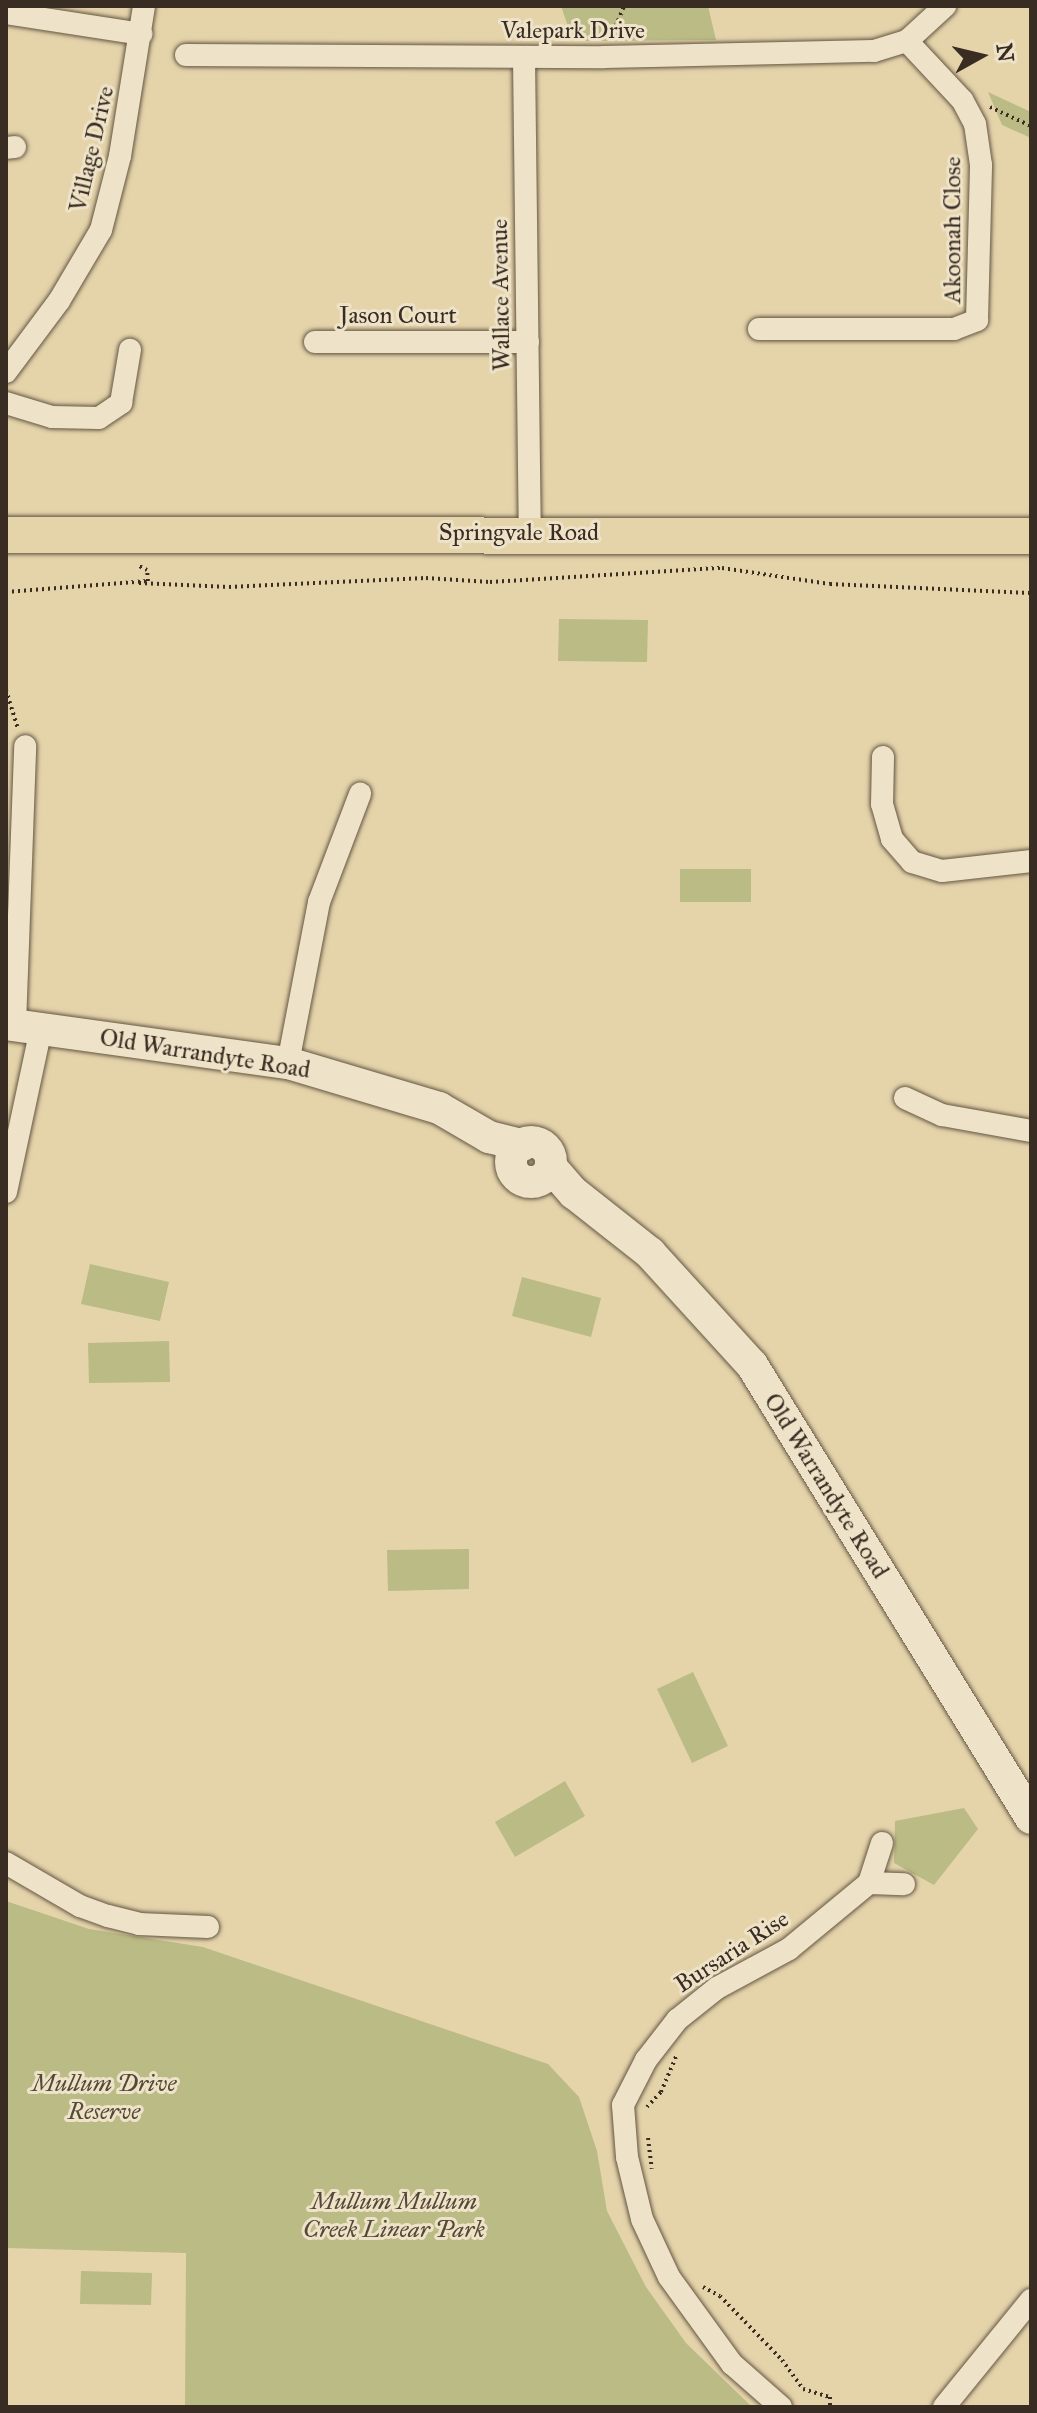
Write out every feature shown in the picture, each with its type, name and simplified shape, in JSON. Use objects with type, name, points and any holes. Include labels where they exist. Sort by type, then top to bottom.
[{"type":"main road","name":"Springvale Road","points":[[6,535],[530,533],[1031,536]]},
{"type":"main road","name":"Old Warrandyte Road","points":[[21,1026],[288,1063],[439,1108],[574,1193],[650,1253],[752,1365],[1031,1818]]},
{"type":"street","name":"Village Drive","points":[[6,372],[59,301],[101,230],[120,156],[144,6]]},
{"type":"street","name":"Valepark Drive","points":[[186,55],[604,57],[874,51],[907,41],[945,6]]},
{"type":"street","points":[[6,13],[141,34]]},
{"type":"street","name":"Akoonah Close","points":[[759,329],[954,329],[977,320],[981,165],[975,124],[962,100],[907,41]]},
{"type":"street","name":"Wallace Avenue","points":[[524,57],[530,533]]},
{"type":"street","name":"Jason Court","points":[[315,342],[528,342]]},
{"type":"street","points":[[6,403],[52,417],[99,418],[121,403],[130,350]]},
{"type":"street","points":[[6,1192],[21,1026],[25,746]]},
{"type":"street","points":[[883,757],[885,815],[892,839],[912,862],[942,871],[1031,861]]},
{"type":"street","points":[[288,1063],[319,902],[360,794]]},
{"type":"street","points":[[905,1098],[942,1115],[1031,1131]]},
{"type":"street","points":[[882,1843],[869,1883],[904,1884]]},
{"type":"street","points":[[6,1863],[80,1906],[108,1916],[208,1927]]},
{"type":"street","name":"Bursaria Rise","points":[[781,2407],[732,2364],[669,2277],[642,2219],[627,2157],[623,2105],[646,2060],[677,2020],[717,1988],[789,1949],[869,1883]]},
{"type":"street","points":[[944,2407],[1031,2300]]},
{"type":"path","points":[[604,57],[624,6]]},
{"type":"path","points":[[124,564],[147,570],[148,581],[139,583]]},
{"type":"path","points":[[6,592],[139,583],[229,587],[426,578],[490,582],[609,579],[722,568],[830,584],[1031,593]]},
{"type":"path","points":[[6,690],[25,746]]},
{"type":"path","points":[[644,2113],[661,2092],[681,2042]]},
{"type":"path","points":[[646,2131],[651,2175]]},
{"type":"path","points":[[697,2284],[720,2296],[803,2389],[830,2397],[830,2407]]},
{"type":"green space","points":[[561,6],[708,6],[716,40],[573,41]]},
{"type":"green space","points":[[988,92],[1031,112],[1031,138],[1002,125]]},
{"type":"green space","points":[[559,619],[648,620],[647,662],[558,661]]},
{"type":"green space","points":[[680,869],[751,869],[751,902],[680,902]]},
{"type":"green space","points":[[90,1264],[169,1282],[160,1321],[81,1304]]},
{"type":"green space","points":[[522,1277],[601,1298],[591,1337],[512,1316]]},
{"type":"green space","points":[[169,1341],[170,1382],[89,1383],[88,1343]]},
{"type":"green space","points":[[469,1549],[469,1589],[388,1591],[387,1550]]},
{"type":"green space","points":[[693,1672],[728,1746],[692,1763],[657,1689]]},
{"type":"green space","points":[[565,1781],[585,1816],[515,1857],[495,1822]]},
{"type":"green space","points":[[964,1808],[978,1829],[934,1885],[894,1863],[895,1821]]},
{"type":"green space","name":"Mullum Mullum Creek Linear Park","points":[[6,1901],[89,1929],[203,1947],[548,2064],[579,2097],[597,2151],[607,2211],[646,2287],[686,2343],[752,2407],[185,2407],[186,2253],[6,2248]]},
{"type":"green space","points":[[81,2271],[152,2273],[151,2305],[80,2304]]},
{"type":"park label","name":"Mullum Drive Reserve","points":[[104,2098]]}]
